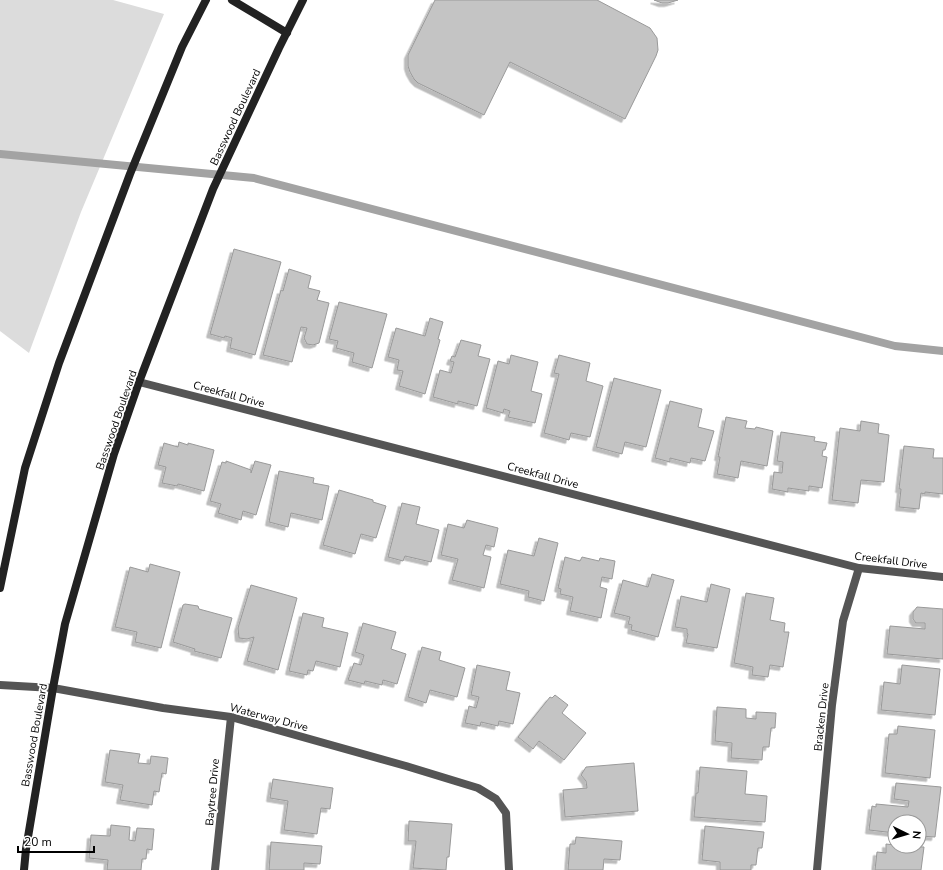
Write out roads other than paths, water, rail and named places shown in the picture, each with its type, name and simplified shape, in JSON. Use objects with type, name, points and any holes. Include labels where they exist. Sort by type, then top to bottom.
[{"type":"main road","points":[[0,588],[25,468],[59,363],[162,96],[182,47],[206,0]]},
{"type":"main road","points":[[232,0],[287,33]]},
{"type":"main road","name":"Basswood Boulevard","points":[[24,870],[26,849],[65,624],[114,454],[139,382],[203,216],[303,0]]},
{"type":"street","name":"Creekfall Drive","points":[[139,382],[860,568],[943,577]]},
{"type":"street","name":"Bracken Drive","points":[[817,870],[832,705],[843,621],[860,568]]},
{"type":"street","name":"Waterway Drive","points":[[0,685],[53,688],[163,708],[231,717],[406,766],[478,788],[496,799],[506,813],[508,825],[509,870]]},
{"type":"street","name":"Baytree Drive","points":[[215,870],[231,717]]},
{"type":"waterway","points":[[0,154],[254,178],[895,346],[943,351]]}]
